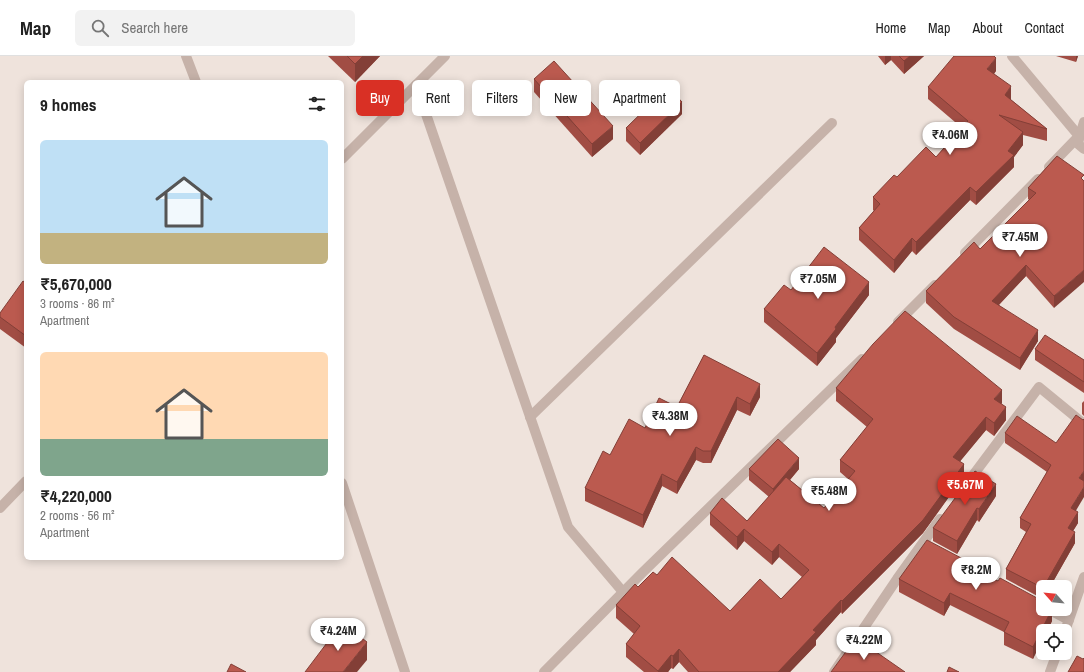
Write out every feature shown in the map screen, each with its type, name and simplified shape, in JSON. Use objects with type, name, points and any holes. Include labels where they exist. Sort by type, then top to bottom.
[{"type":"street","points":[[421,80],[445,56]]},
{"type":"street","points":[[1012,56],[1080,143]]},
{"type":"street","points":[[186,57],[195,80]]},
{"type":"street","points":[[344,157],[412,89]]},
{"type":"street","points":[[427,116],[568,527],[623,592]]},
{"type":"street","points":[[958,261],[1080,143],[1084,122]]},
{"type":"street","points":[[530,417],[832,123]]},
{"type":"street","points":[[892,329],[942,278]]},
{"type":"street","points":[[544,672],[623,592],[870,351]]},
{"type":"street","points":[[960,493],[1039,387],[1084,424]]},
{"type":"street","points":[[0,508],[24,483]]},
{"type":"street","points":[[344,489],[405,672]]},
{"type":"street","points":[[834,672],[926,544],[946,511]]},
{"type":"street","points":[[1068,624],[1084,577]]},
{"type":"street","points":[[1061,616],[1069,620]]},
{"type":"street","points":[[1050,672],[1054,660]]},
{"type":"building","points":[[347,56],[363,56],[355,64]]},
{"type":"building","points":[[899,56],[910,56],[904,61]]},
{"type":"building","points":[[954,56],[994,56],[996,58],[987,69],[1011,86],[1005,95],[1047,129],[999,115],[1023,132],[1008,151],[1014,155],[976,192],[970,187],[916,242],[912,238],[894,260],[859,228],[880,204],[873,197],[894,175],[897,177],[926,147],[936,157],[968,121],[928,87]]},
{"type":"building","points":[[554,61],[571,80],[540,80],[540,86],[534,79]]},
{"type":"building","points":[[591,102],[599,111],[599,116],[604,116],[613,126],[592,144],[567,116],[591,116]]},
{"type":"building","points":[[638,116],[668,116],[640,143],[626,128]]},
{"type":"building","points":[[1057,156],[1084,175],[1081,178],[1084,181],[1084,270],[1054,296],[1026,265],[992,301],[1038,330],[1020,358],[954,317],[926,291],[974,242],[980,249],[1036,193],[1028,188]]},
{"type":"building","points":[[824,247],[869,282],[817,353],[764,309],[784,285],[791,290]]},
{"type":"building","points":[[24,282],[24,335],[0,317],[0,313]]},
{"type":"building","points":[[905,311],[1002,390],[994,399],[1006,407],[994,423],[986,417],[953,457],[964,464],[923,520],[842,601],[841,600],[813,630],[816,632],[778,672],[699,672],[679,649],[673,656],[671,655],[658,671],[626,644],[640,626],[616,605],[635,584],[638,587],[653,572],[657,575],[672,557],[730,611],[760,579],[781,599],[809,570],[779,544],[772,552],[744,529],[737,537],[710,513],[722,498],[747,521],[786,477],[824,508],[855,471],[840,460],[873,419],[836,388],[873,344]]},
{"type":"building","points":[[1045,335],[1084,360],[1084,382],[1035,349]]},
{"type":"building","points":[[704,355],[760,384],[750,404],[737,397],[711,451],[703,451],[696,447],[677,482],[662,474],[643,515],[585,488],[603,451],[610,455],[629,419],[645,428],[659,398],[677,407]]},
{"type":"building","points":[[1076,415],[1083,420],[1084,419],[1084,471],[1079,478],[1084,481],[1084,487],[1071,508],[1078,512],[1068,528],[1075,532],[1048,580],[1036,580],[1036,584],[1006,569],[1031,524],[1020,518],[1051,465],[1005,433],[1017,416],[1056,443]]},
{"type":"building","points":[[778,439],[799,458],[773,489],[749,469]]},
{"type":"building","points":[[975,471],[996,484],[979,509],[977,508],[957,541],[933,528]]},
{"type":"building","points":[[927,540],[965,560],[963,563],[998,581],[1000,578],[1036,597],[1036,616],[1048,616],[1044,624],[1036,624],[1036,641],[1033,647],[1004,632],[1009,622],[950,593],[944,603],[899,579]]},
{"type":"building","points":[[342,623],[367,642],[343,672],[305,672]]},
{"type":"building","points":[[856,638],[905,672],[831,672]]},
{"type":"building","points":[[1077,656],[1083,659],[1084,658],[1084,672],[1068,672]]},
{"type":"building","points":[[231,664],[246,672],[227,672]]},
{"type":"building","points":[[949,667],[959,672],[947,672]]}]
